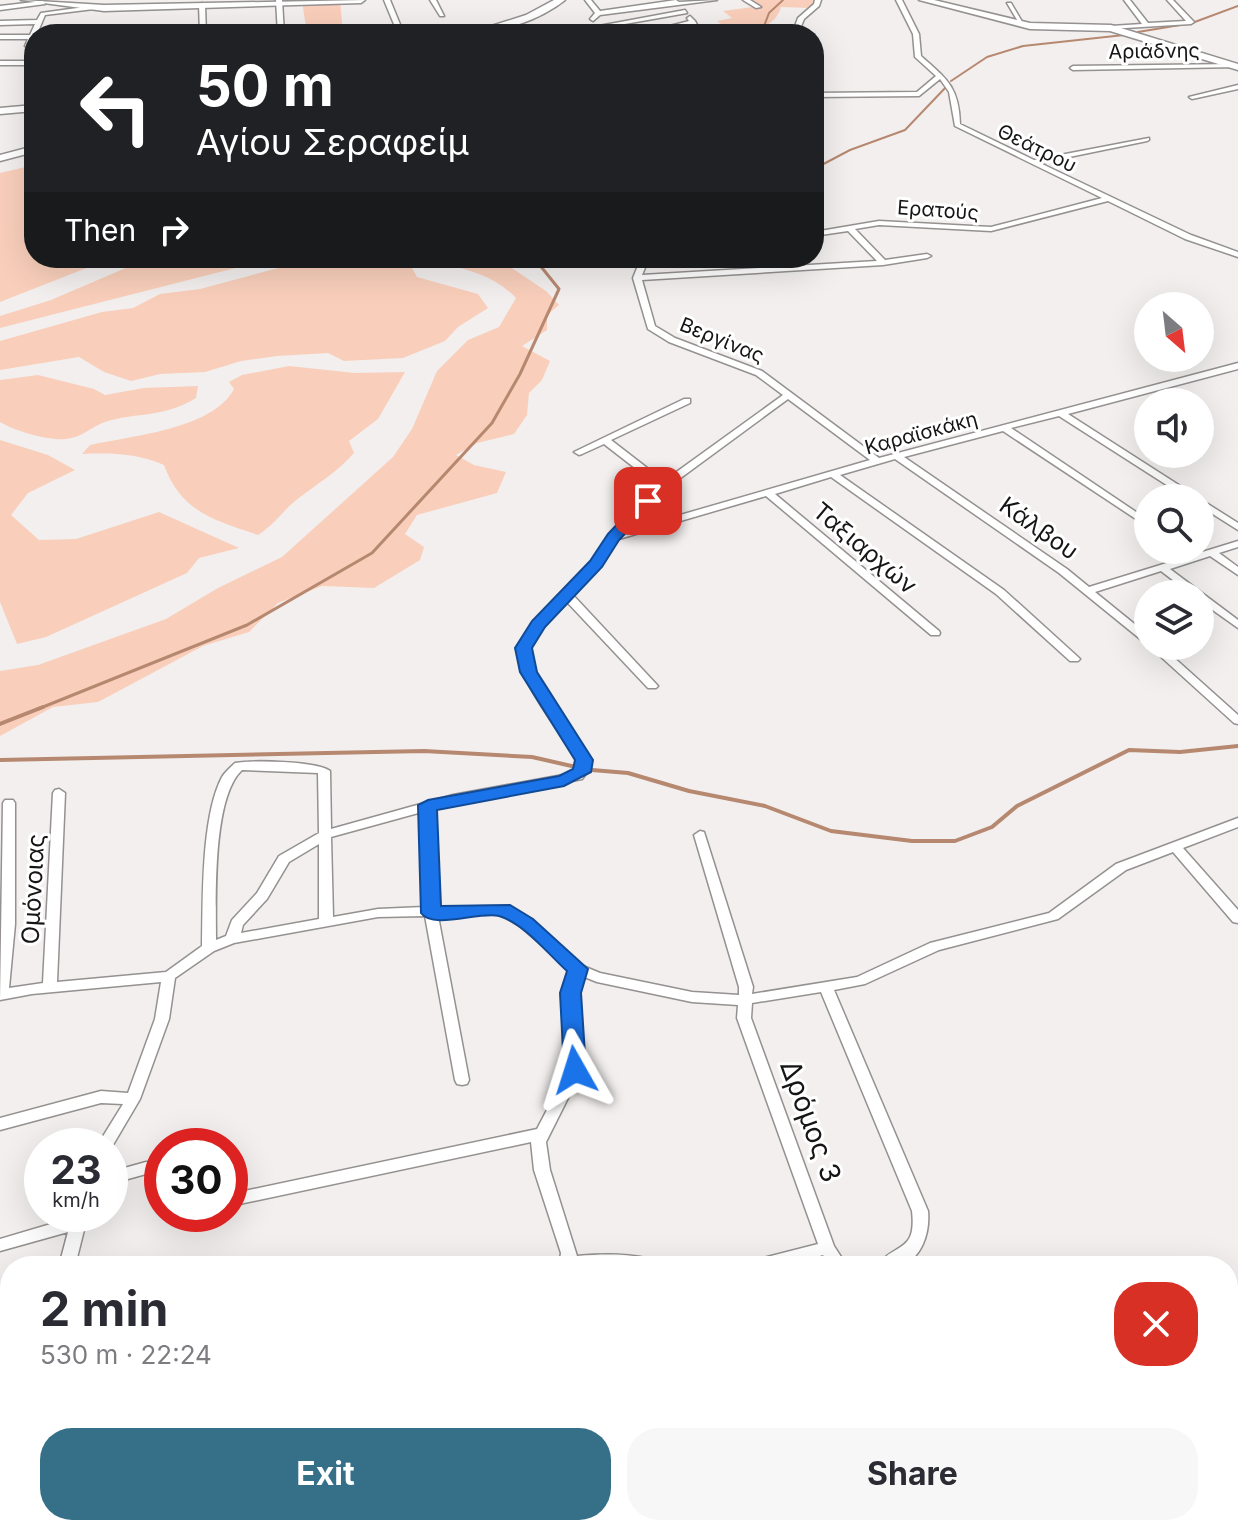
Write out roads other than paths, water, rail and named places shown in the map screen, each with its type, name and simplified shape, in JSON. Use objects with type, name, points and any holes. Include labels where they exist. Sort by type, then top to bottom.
[{"type":"street","points":[[25,0],[43,3]]},
{"type":"street","points":[[0,23],[40,22],[45,13],[121,4],[361,0]]},
{"type":"street","points":[[387,0],[397,24]]},
{"type":"street","points":[[433,0],[442,15]]},
{"type":"street","points":[[505,24],[529,17],[561,0]]},
{"type":"street","points":[[588,0],[598,13]]},
{"type":"street","points":[[598,13],[714,0]]},
{"type":"street","points":[[746,0],[758,7]]},
{"type":"street","points":[[799,24],[818,0]]},
{"type":"street","name":"Θεάτρου","points":[[899,0],[916,34],[918,57],[952,86],[957,125],[1188,237],[1238,255]]},
{"type":"street","points":[[923,0],[958,5],[1022,24],[1111,28],[1191,22],[1170,0]]},
{"type":"street","points":[[1127,0],[1146,25]]},
{"type":"street","points":[[0,8],[61,2],[92,8]]},
{"type":"street","points":[[279,2],[280,24]]},
{"type":"street","points":[[677,2],[693,22],[684,24]]},
{"type":"street","points":[[196,3],[201,24]]},
{"type":"street","points":[[1009,4],[1022,24]]},
{"type":"street","points":[[625,24],[685,12]]},
{"type":"street","points":[[593,24],[598,13]]},
{"type":"street","points":[[1111,28],[1237,67]]},
{"type":"street","points":[[0,37],[24,37]]},
{"type":"street","points":[[0,63],[24,63]]},
{"type":"street","name":"Αριάδνης","points":[[1073,68],[1237,67]]},
{"type":"street","points":[[824,95],[919,94],[939,77]]},
{"type":"street","points":[[1192,97],[1238,87]]},
{"type":"street","points":[[0,111],[24,109]]},
{"type":"street","points":[[1032,162],[1147,139]]},
{"type":"street","points":[[0,158],[24,152]]},
{"type":"street","name":"Ερατούς","points":[[824,233],[879,223],[991,229],[1106,199]]},
{"type":"street","points":[[851,230],[883,263]]},
{"type":"street","points":[[824,267],[883,263],[927,256]]},
{"type":"street","points":[[641,268],[637,278],[801,268]]},
{"type":"street","name":"Βεργίνας","points":[[637,278],[645,315],[656,332],[701,352],[754,369],[877,461]]},
{"type":"street","name":"Καραϊσκάκη","points":[[613,538],[877,461],[899,458],[1238,366]]},
{"type":"street","points":[[232,939],[237,923],[262,896],[284,859],[324,835],[428,805],[564,781],[582,772],[585,764],[581,755],[532,680],[523,655],[527,640],[538,624],[596,564],[613,538],[664,486],[788,395]]},
{"type":"street","points":[[579,452],[687,401]]},
{"type":"street","points":[[1062,414],[1172,484]]},
{"type":"street","points":[[1006,429],[1134,515]]},
{"type":"street","points":[[605,440],[664,486]]},
{"type":"street","name":"Κάλβου","points":[[899,458],[1088,591],[1134,629]]},
{"type":"street","points":[[834,475],[1000,592],[1074,659]]},
{"type":"street","name":"Ταξιαρχών","points":[[769,494],[935,633]]},
{"type":"street","points":[[1214,511],[1238,527]]},
{"type":"street","points":[[1214,552],[1238,544]]},
{"type":"street","points":[[1214,554],[1238,572]]},
{"type":"street","points":[[1088,591],[1175,564]]},
{"type":"street","points":[[1163,568],[1179,580]]},
{"type":"street","points":[[566,594],[652,686]]},
{"type":"street","points":[[1214,607],[1238,625]]},
{"type":"street","points":[[1170,660],[1238,721]]},
{"type":"street","points":[[209,948],[212,842],[227,777],[232,769],[243,765],[322,770],[326,921]]},
{"type":"street","name":"Ομόνοιας","points":[[50,987],[59,793]]},
{"type":"street","points":[[9,803],[8,924],[1,995],[50,987],[169,976],[209,948],[232,939],[326,921],[378,913],[503,909],[526,924],[578,969],[597,977],[692,997],[744,996],[826,988],[873,976],[935,946],[1053,916],[1121,867],[1238,822]]},
{"type":"street","points":[[428,805],[431,913],[462,1080]]},
{"type":"street","name":"Δρόμος 3","points":[[700,835],[744,996],[744,1018],[832,1256]]},
{"type":"street","points":[[1176,847],[1238,919]]},
{"type":"street","points":[[568,1256],[538,1154],[540,1134],[575,1070],[570,993],[578,969]]},
{"type":"street","points":[[116,1128],[133,1099],[162,1019],[169,976]]},
{"type":"street","points":[[826,988],[920,1211],[920,1238],[912,1250],[902,1256]]},
{"type":"street","points":[[0,1124],[101,1097],[133,1099]]},
{"type":"street","points":[[248,1196],[540,1134]]},
{"type":"street","points":[[0,1245],[39,1232]]},
{"type":"street","points":[[69,1256],[75,1232]]},
{"type":"street","points":[[797,1256],[827,1248]]},
{"type":"waterway","points":[[765,24],[769,13],[783,0]]},
{"type":"waterway","points":[[1138,32],[1192,23],[1238,6]]},
{"type":"waterway","points":[[951,81],[987,57],[1023,46],[1124,35]]},
{"type":"waterway","points":[[824,164],[850,150],[905,130],[947,86]]},
{"type":"waterway","points":[[42,708],[247,625],[372,553],[492,423],[520,374],[559,289],[542,268]]},
{"type":"waterway","points":[[0,724],[42,708]]},
{"type":"waterway","points":[[592,770],[628,773],[689,791],[765,806],[831,831],[912,841],[955,841],[992,827],[1017,806],[1129,750],[1180,752],[1238,746]]},
{"type":"waterway","points":[[0,760],[424,751],[532,757],[576,767]]}]
